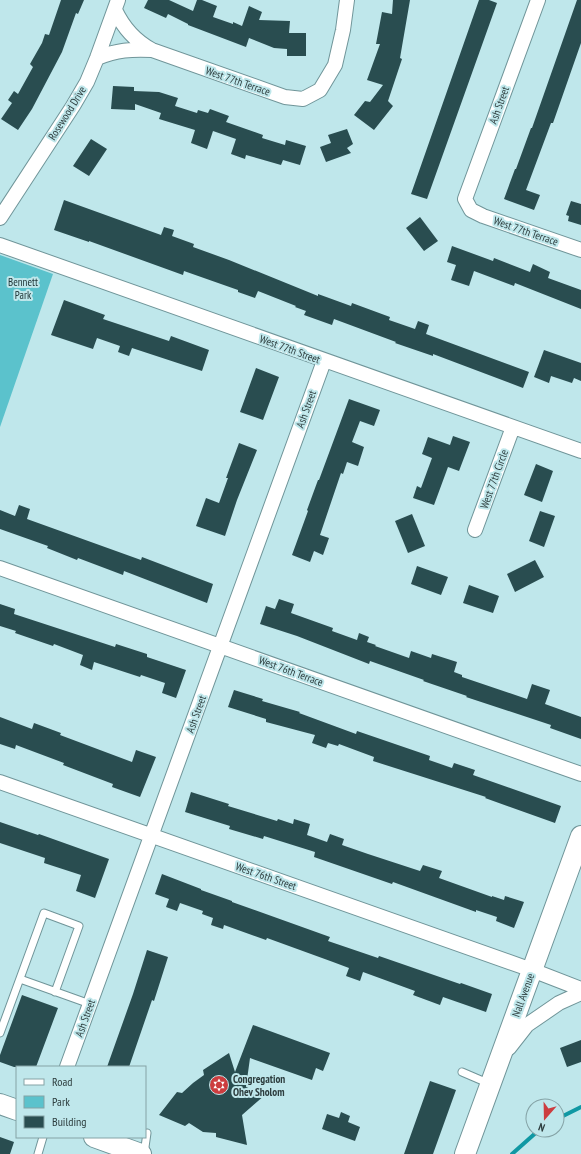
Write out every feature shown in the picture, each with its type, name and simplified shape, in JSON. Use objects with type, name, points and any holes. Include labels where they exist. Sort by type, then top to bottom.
[{"type":"main road","name":"Nall Avenue","points":[[465,1154],[581,836]]},
{"type":"main road","points":[[0,1104],[16,1110]]},
{"type":"main road","points":[[97,1138],[143,1154]]},
{"type":"street","name":"West 77th Terrace","points":[[117,5],[123,24],[136,40],[152,50],[284,97],[303,98],[320,90],[334,65],[343,30],[347,0]]},
{"type":"street","name":"Ash Street","points":[[471,210],[465,199],[538,0]]},
{"type":"street","name":"Rosewood Drive","points":[[0,218],[87,82],[117,5]]},
{"type":"street","name":"West 77th Terrace","points":[[97,58],[118,51],[152,50]]},
{"type":"street","name":"West 77th Terrace","points":[[471,210],[483,216],[581,250]]},
{"type":"street","name":"West 77th Street","points":[[0,245],[581,451]]},
{"type":"street","name":"Ash Street","points":[[67,1066],[324,361]]},
{"type":"street","name":"West 77th Circle","points":[[475,530],[513,428]]},
{"type":"street","name":"West 76th Terrace","points":[[0,568],[581,774]]},
{"type":"street","name":"West 76th Street","points":[[0,782],[532,970],[581,989]]},
{"type":"street","points":[[498,1063],[527,1025],[559,1003],[581,993]]},
{"type":"lane","points":[[0,1033],[44,913],[79,926],[55,992]]},
{"type":"lane","points":[[20,979],[90,1004]]},
{"type":"lane","points":[[462,1072],[490,1084]]},
{"type":"lane","points":[[143,1154],[147,1133]]},
{"type":"lane","points":[[38,1154],[43,1138]]},
{"type":"green space","name":"Bennett Park","points":[[0,255],[53,274],[0,427]]},
{"type":"building","points":[[61,0],[84,0],[78,14],[76,13],[62,52],[32,109],[18,130],[1,119],[12,103],[8,100],[14,91],[18,94],[33,67],[30,64],[42,43],[45,34],[49,35]]},
{"type":"building","points":[[148,0],[169,0],[193,11],[197,0],[202,0],[217,6],[213,17],[242,26],[249,6],[262,12],[259,20],[290,21],[289,33],[306,33],[306,56],[287,56],[287,49],[274,48],[249,38],[246,47],[188,25],[168,14],[166,18],[144,8]]},
{"type":"building","points":[[393,0],[410,0],[400,58],[402,59],[388,101],[393,106],[374,130],[354,115],[365,101],[370,102],[383,85],[367,80],[380,44],[376,44],[382,12],[392,14]]},
{"type":"building","points":[[479,0],[489,0],[497,3],[427,199],[411,194]]},
{"type":"building","points":[[577,0],[581,0],[581,43],[553,123],[551,123],[526,190],[540,195],[534,210],[504,199],[532,128]]},
{"type":"building","points":[[113,86],[134,87],[134,91],[159,92],[178,98],[175,106],[197,113],[198,110],[208,113],[210,109],[229,116],[226,122],[263,135],[262,138],[285,145],[286,140],[306,146],[300,165],[283,160],[281,165],[246,155],[245,159],[231,154],[236,139],[213,131],[207,149],[191,143],[195,130],[159,119],[161,113],[135,104],[135,110],[111,109]]},
{"type":"building","points":[[347,129],[353,144],[347,148],[351,153],[326,162],[320,147],[331,143],[328,135]]},
{"type":"building","points":[[91,139],[107,149],[89,176],[73,166]]},
{"type":"building","points":[[64,200],[161,235],[164,227],[174,230],[172,236],[194,244],[193,247],[318,296],[318,294],[351,306],[352,303],[390,317],[389,320],[415,329],[418,321],[429,325],[426,334],[529,372],[523,388],[433,354],[433,356],[395,343],[396,342],[334,319],[332,325],[304,315],[306,311],[258,291],[255,298],[238,292],[238,290],[184,271],[183,275],[54,230]]},
{"type":"building","points":[[571,201],[581,204],[581,225],[568,221],[569,216],[566,215]]},
{"type":"building","points":[[420,217],[438,241],[424,251],[406,228]]},
{"type":"building","points":[[452,246],[493,261],[494,258],[530,272],[533,264],[550,272],[548,278],[581,290],[581,309],[515,283],[514,286],[474,271],[469,286],[451,280],[456,265],[447,262]]},
{"type":"building","points":[[64,300],[105,315],[103,319],[169,341],[171,336],[209,350],[202,371],[132,348],[129,356],[118,352],[120,346],[97,338],[93,349],[51,335]]},
{"type":"building","points":[[544,350],[581,363],[581,381],[574,378],[572,383],[551,376],[549,383],[534,377]]},
{"type":"building","points":[[256,368],[279,377],[263,420],[240,412]]},
{"type":"building","points":[[349,399],[380,410],[374,426],[360,421],[352,442],[364,447],[358,466],[347,462],[343,474],[341,473],[320,535],[329,538],[323,555],[314,551],[310,562],[292,555],[308,511],[307,510]]},
{"type":"building","points":[[453,436],[470,442],[459,471],[448,467],[434,505],[413,498],[417,486],[421,488],[432,458],[422,454],[428,437],[450,445]]},
{"type":"building","points":[[239,443],[257,450],[237,500],[225,536],[196,526],[206,498],[219,503],[228,478],[226,478]]},
{"type":"building","points":[[536,464],[553,471],[542,502],[524,495]]},
{"type":"building","points":[[19,505],[30,509],[27,519],[141,560],[142,557],[213,584],[207,603],[124,571],[123,575],[78,558],[77,560],[47,548],[48,546],[0,529],[0,510],[15,516]]},
{"type":"building","points":[[540,511],[555,516],[544,547],[529,541]]},
{"type":"building","points":[[412,514],[425,546],[408,553],[395,521]]},
{"type":"building","points":[[535,560],[544,577],[515,592],[507,574]]},
{"type":"building","points":[[417,566],[448,577],[441,595],[411,584]]},
{"type":"building","points":[[469,585],[499,596],[493,613],[463,603]]},
{"type":"building","points":[[279,599],[294,604],[291,613],[333,628],[332,631],[357,640],[359,633],[369,637],[367,642],[376,645],[375,646],[409,658],[411,651],[431,658],[432,654],[457,662],[454,672],[462,675],[462,677],[527,699],[532,684],[550,690],[545,704],[581,717],[581,739],[550,728],[551,725],[466,697],[467,696],[370,661],[369,664],[297,636],[260,624],[266,606],[275,609]]},
{"type":"building","points":[[0,604],[15,609],[14,614],[115,647],[116,644],[147,654],[147,657],[186,670],[176,698],[162,693],[165,683],[141,675],[140,677],[94,662],[92,670],[80,665],[83,655],[54,644],[53,646],[15,633],[16,631],[0,626]]},
{"type":"building","points":[[234,690],[263,699],[262,701],[300,712],[299,713],[356,734],[357,731],[430,756],[429,760],[452,768],[454,763],[475,770],[473,775],[561,806],[555,823],[485,798],[486,797],[373,761],[374,757],[339,744],[338,746],[328,743],[326,748],[312,743],[315,735],[266,722],[266,719],[228,707]]},
{"type":"building","points":[[0,717],[32,729],[34,723],[61,733],[60,735],[132,762],[136,750],[156,757],[140,797],[112,787],[113,784],[63,765],[64,763],[16,745],[15,749],[0,744]]},
{"type":"building","points":[[191,792],[229,804],[228,806],[277,821],[278,819],[293,824],[294,819],[310,824],[307,835],[327,842],[330,834],[344,839],[342,845],[420,871],[423,865],[442,871],[439,878],[492,897],[504,900],[505,896],[524,902],[514,928],[496,921],[497,917],[476,910],[476,912],[393,882],[392,884],[314,857],[315,852],[264,836],[263,839],[229,829],[230,826],[185,812]]},
{"type":"building","points":[[0,822],[109,859],[95,898],[76,891],[81,875],[44,863],[45,858],[0,843]]},
{"type":"building","points":[[162,874],[232,902],[330,937],[328,941],[378,958],[379,956],[492,994],[486,1012],[443,997],[440,1005],[413,995],[415,991],[363,972],[360,981],[346,976],[349,968],[267,938],[266,940],[224,925],[223,929],[211,925],[213,918],[202,914],[203,911],[180,903],[177,911],[166,907],[169,899],[155,894]]},
{"type":"building","points":[[147,950],[168,957],[154,1001],[152,1000],[129,1066],[107,1066]]},
{"type":"building","points":[[22,995],[58,1008],[36,1066],[14,1067],[0,1062],[0,1055]]},
{"type":"building","name":"Congregation Ohev Sholom","points":[[253,1025],[330,1053],[323,1071],[316,1068],[312,1080],[250,1058],[246,1087],[265,1095],[242,1115],[247,1145],[216,1137],[216,1133],[203,1132],[189,1123],[185,1126],[159,1115],[177,1092],[182,1093],[204,1075],[203,1070],[229,1053],[235,1072]]},
{"type":"building","points":[[581,1040],[581,1062],[567,1067],[560,1048]]},
{"type":"building","points":[[430,1081],[456,1090],[433,1154],[404,1154]]},
{"type":"building","points":[[341,1112],[350,1116],[348,1122],[360,1127],[355,1141],[322,1129],[327,1114],[339,1118]]},
{"type":"building","points":[[0,1137],[14,1142],[10,1154],[0,1154]]},
{"type":"waterway","points":[[565,1115],[581,1107]]},
{"type":"waterway","points":[[512,1154],[530,1138]]},
{"type":"place","name":"Congregation Ohev Sholom","points":[[219,1085]]}]
